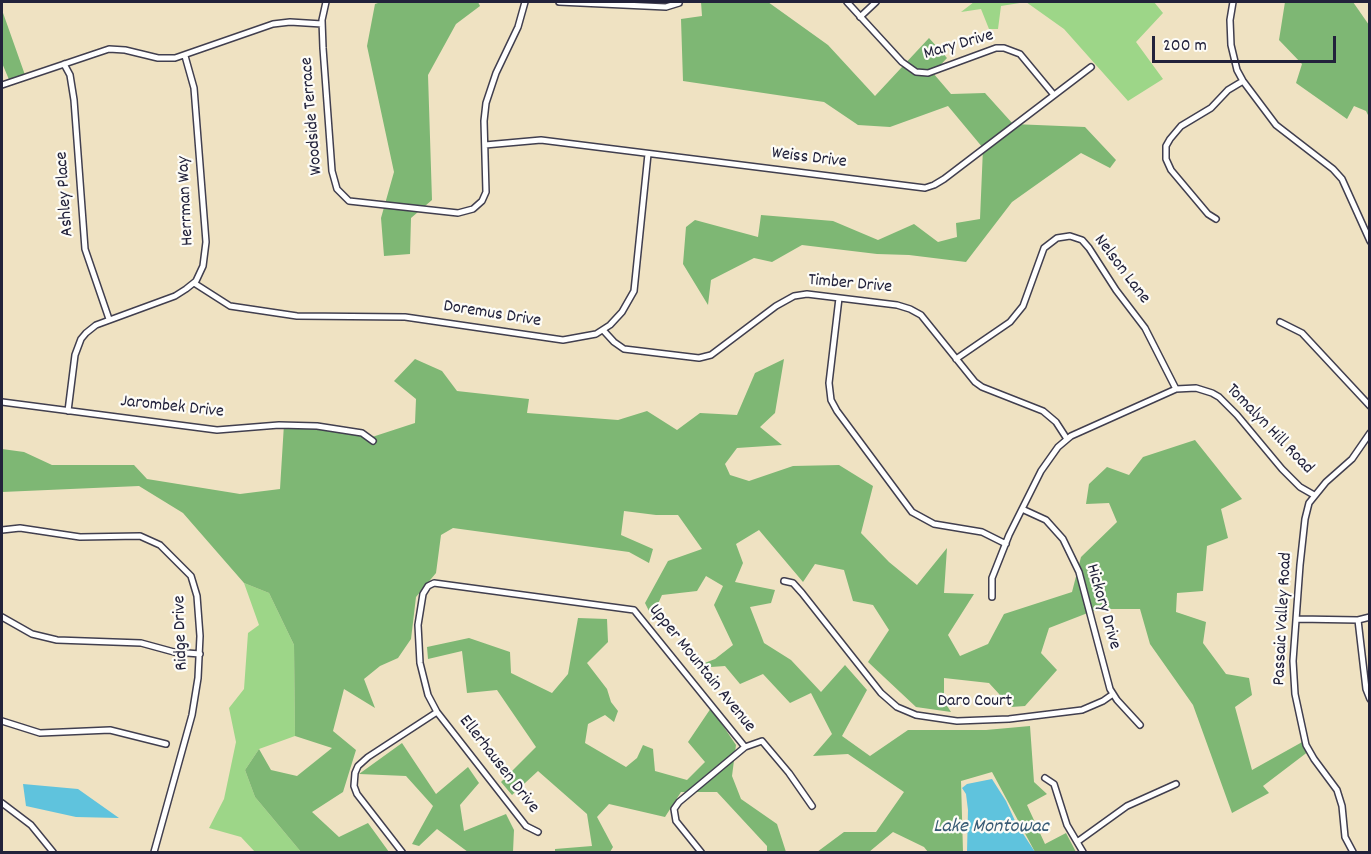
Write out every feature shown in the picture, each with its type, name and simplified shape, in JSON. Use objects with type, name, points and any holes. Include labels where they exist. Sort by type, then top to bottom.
[{"type":"street","name":"Woodside Terrace","points":[[326,2],[322,24],[333,176],[337,189],[346,199],[354,202],[458,213],[470,211],[482,201],[486,192],[484,120],[486,103],[496,73],[518,27],[525,2]]},
{"type":"street","points":[[559,2],[666,7],[679,3]]},
{"type":"street","name":"Mary Drive","points":[[847,2],[902,62],[915,72],[928,73],[996,48],[1004,48],[1020,54],[1054,95]]},
{"type":"street","points":[[860,16],[876,2]]},
{"type":"street","points":[[1233,2],[1230,20],[1231,45],[1243,81],[1276,125],[1336,172],[1348,191],[1370,241]]},
{"type":"street","points":[[2,86],[109,49],[125,50],[158,58],[175,58],[273,24],[290,22],[322,24]]},
{"type":"street","name":"Herrman Way","points":[[186,56],[194,88],[206,242],[203,266],[194,283]]},
{"type":"street","name":"Ashley Place","points":[[64,64],[70,75],[74,100],[85,249],[109,319]]},
{"type":"street","name":"Weiss Drive","points":[[485,145],[541,140],[926,188],[944,179],[1091,67]]},
{"type":"street","points":[[1216,219],[1208,214],[1171,170],[1166,159],[1166,150],[1170,139],[1181,126],[1211,108],[1228,90],[1243,81]]},
{"type":"street","name":"Doremus Drive","points":[[194,283],[230,306],[297,316],[405,316],[563,340],[580,338],[603,330],[622,312],[634,291],[648,154]]},
{"type":"street","name":"Nelson Lane","points":[[956,359],[1010,322],[1023,306],[1044,248],[1058,238],[1070,236],[1082,240],[1089,248],[1116,290],[1145,328],[1176,389]]},
{"type":"street","points":[[68,411],[77,347],[89,330],[109,319],[175,296],[194,283]]},
{"type":"street","name":"Timber Drive","points":[[603,330],[617,345],[628,350],[703,358],[725,346],[790,298],[807,294],[897,305],[914,310],[927,321],[969,376],[982,387],[1043,411],[1056,422],[1066,439]]},
{"type":"street","points":[[839,298],[829,383],[831,399],[837,411],[907,506],[919,517],[938,525],[982,532],[1006,544]]},
{"type":"street","points":[[1280,322],[1302,333],[1370,406]]},
{"type":"street","name":"Tomalyn Hill Road","points":[[992,597],[992,578],[1006,544],[1041,471],[1058,447],[1066,439],[1176,389],[1196,388],[1219,397],[1282,469],[1300,487],[1314,495]]},
{"type":"street","name":"Jarombek Drive","points":[[2,402],[217,430],[279,425],[317,426],[362,433],[373,441]]},
{"type":"street","name":"Passaic Valley Road","points":[[1353,852],[1345,837],[1341,798],[1306,745],[1293,677],[1305,519],[1309,503],[1314,495],[1352,459],[1370,433]]},
{"type":"street","name":"Hickory Drive","points":[[1022,509],[1039,516],[1063,539],[1081,580],[1106,677],[1113,694],[1140,725]]},
{"type":"street","name":"Ridge Drive","points":[[2,530],[20,528],[80,537],[140,536],[160,544],[193,579],[198,613],[200,654],[198,678],[192,715],[154,852]]},
{"type":"street","name":"Daro Court","points":[[784,581],[793,583],[802,592],[881,693],[897,707],[916,715],[957,721],[1009,719],[1082,710],[1113,694]]},
{"type":"street","name":"Upper Mountain Avenue","points":[[428,586],[434,583],[445,584],[634,610],[745,747],[762,741],[812,806]]},
{"type":"street","name":"Ellerhausen Drive","points":[[428,586],[423,594],[418,625],[420,663],[429,695],[437,712],[526,826],[538,832]]},
{"type":"street","points":[[2,617],[32,634],[57,640],[141,644],[174,652],[200,654]]},
{"type":"street","points":[[1297,619],[1358,620],[1370,617]]},
{"type":"street","points":[[1358,620],[1366,689],[1370,699]]},
{"type":"street","points":[[402,852],[357,794],[354,786],[355,773],[358,766],[368,757],[437,712]]},
{"type":"street","points":[[2,722],[40,733],[110,730],[166,744]]},
{"type":"street","points":[[701,852],[676,821],[674,809],[679,802],[745,747]]},
{"type":"street","points":[[1045,778],[1054,784],[1060,797],[1063,815],[1083,852]]},
{"type":"street","points":[[1077,842],[1127,806],[1176,784]]},
{"type":"street","points":[[2,803],[31,825],[53,852]]},
{"type":"green space","points":[[381,2],[478,2],[480,6],[456,24],[428,75],[432,200],[411,218],[410,254],[384,256],[381,218],[394,172],[367,46],[375,4]]},
{"type":"green space","points":[[701,2],[768,2],[828,45],[875,96],[929,38],[947,58],[933,73],[951,94],[985,93],[1013,124],[1085,127],[1116,160],[1110,168],[1081,153],[1012,202],[966,262],[802,245],[772,262],[754,258],[711,280],[708,305],[683,264],[686,227],[695,220],[758,237],[761,215],[833,221],[878,240],[914,224],[938,242],[957,237],[956,223],[980,219],[983,148],[948,106],[890,127],[858,125],[824,102],[683,81],[681,19],[702,16]]},
{"type":"green space","points":[[974,2],[1026,2],[1001,6],[998,29],[989,29],[981,9],[961,12]]},
{"type":"green space","points":[[1026,2],[1154,2],[1163,13],[1136,42],[1163,79],[1128,101],[1064,29]]},
{"type":"green space","points":[[1285,2],[1353,2],[1369,25],[1369,117],[1366,111],[1354,106],[1347,119],[1296,83],[1302,64],[1279,40]]},
{"type":"green space","points":[[2,10],[25,75],[10,82],[2,63]]},
{"type":"green space","points":[[415,359],[442,371],[457,391],[529,399],[527,413],[618,420],[647,411],[677,430],[700,413],[737,415],[755,373],[784,359],[775,413],[760,427],[782,445],[737,448],[725,464],[730,475],[749,481],[793,466],[839,465],[873,486],[861,533],[889,562],[917,585],[947,548],[944,593],[974,594],[948,635],[960,656],[988,644],[1004,614],[1072,592],[1081,557],[1117,522],[1109,503],[1086,504],[1089,484],[1107,467],[1129,475],[1143,457],[1195,440],[1242,499],[1221,509],[1228,538],[1207,546],[1203,591],[1177,593],[1176,612],[1206,622],[1203,643],[1226,674],[1249,678],[1252,695],[1235,707],[1252,770],[1304,741],[1309,751],[1263,786],[1269,793],[1232,813],[1193,705],[1150,644],[1140,609],[1098,609],[1049,628],[1041,653],[1057,670],[1025,706],[1011,707],[989,683],[944,678],[944,701],[951,712],[916,707],[868,662],[889,630],[873,605],[853,601],[844,570],[815,564],[803,582],[759,530],[736,544],[743,563],[735,582],[775,590],[771,603],[750,607],[764,643],[791,660],[821,692],[845,665],[867,690],[842,736],[870,756],[908,730],[986,730],[1030,726],[1034,782],[1047,794],[1027,805],[1045,844],[1066,833],[1076,852],[1035,852],[992,772],[961,781],[963,852],[928,852],[924,847],[893,832],[869,852],[817,852],[844,832],[876,832],[904,792],[848,754],[813,756],[832,734],[811,693],[790,703],[763,674],[740,684],[725,666],[711,667],[702,664],[715,659],[733,645],[714,605],[723,586],[706,576],[697,591],[662,595],[652,617],[645,603],[668,561],[702,549],[678,515],[624,511],[621,535],[653,549],[649,563],[629,552],[453,528],[441,535],[436,573],[416,597],[411,639],[398,658],[380,666],[364,679],[375,708],[344,689],[333,731],[356,750],[343,792],[312,812],[339,837],[368,823],[389,852],[301,852],[255,797],[245,770],[259,749],[271,770],[297,776],[332,748],[295,736],[294,645],[269,593],[244,583],[183,513],[139,486],[2,492],[2,449],[24,452],[52,465],[134,465],[147,479],[240,494],[280,489],[284,424],[354,432],[369,438],[415,423],[416,399],[394,381]]},
{"type":"green space","points":[[244,583],[269,593],[294,645],[295,736],[259,749],[245,770],[255,797],[301,852],[255,852],[241,837],[209,828],[224,799],[236,742],[229,708],[244,689],[248,633],[259,625]]},
{"type":"green space","points":[[578,618],[607,619],[608,642],[587,663],[607,689],[611,702],[618,711],[614,722],[605,715],[588,724],[585,743],[626,767],[637,758],[643,745],[653,749],[655,771],[687,780],[705,762],[688,742],[711,708],[736,745],[732,776],[741,799],[777,824],[786,852],[767,852],[767,846],[717,792],[681,792],[665,817],[609,804],[597,817],[613,847],[610,852],[555,852],[555,849],[592,846],[587,814],[538,771],[512,795],[501,782],[536,747],[497,690],[467,693],[462,651],[428,659],[427,647],[469,638],[510,652],[511,673],[552,693],[568,674]]},
{"type":"green space","points":[[402,743],[436,794],[468,767],[479,783],[460,805],[464,831],[506,814],[514,830],[513,852],[468,852],[437,829],[419,846],[412,844],[433,806],[406,776],[359,774]]},
{"type":"water","name":"Lake Montowac","points":[[992,779],[1035,852],[967,852],[968,810],[966,794],[962,788],[967,784]]},
{"type":"water","points":[[23,784],[78,789],[119,818],[76,817],[26,806]]}]
